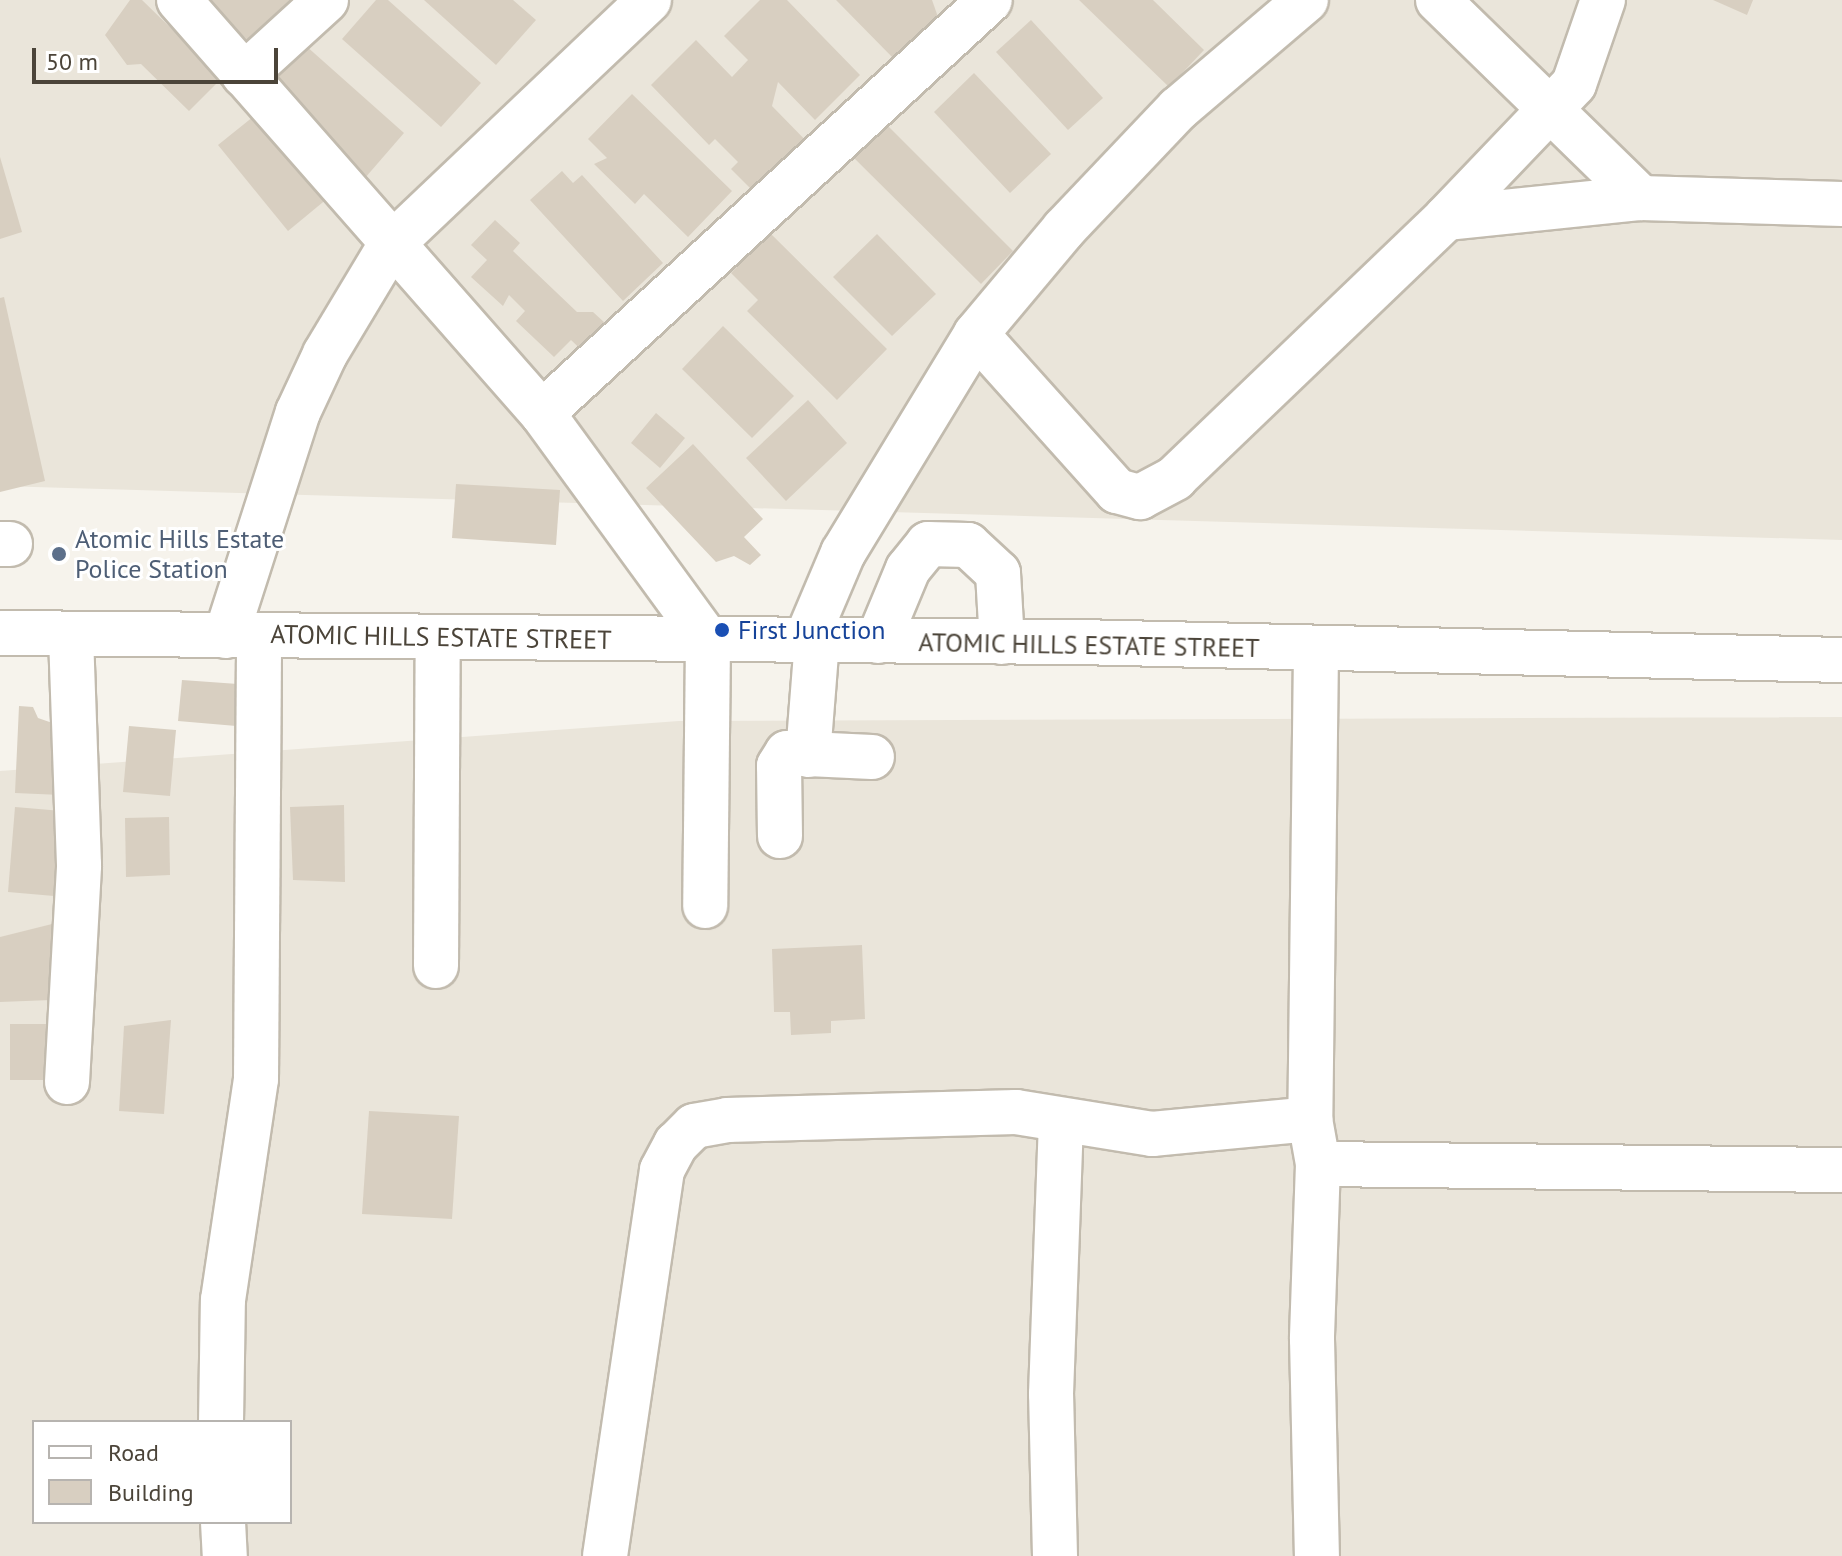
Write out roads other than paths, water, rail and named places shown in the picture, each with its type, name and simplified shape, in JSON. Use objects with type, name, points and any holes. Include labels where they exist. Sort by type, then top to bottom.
[{"type":"street","points":[[179,0],[390,246],[542,413],[708,641],[705,906]]},
{"type":"street","points":[[244,75],[326,0]]},
{"type":"street","points":[[221,1420],[223,1300],[256,1079],[243,636],[298,412],[325,354],[390,246],[649,0]]},
{"type":"street","points":[[542,413],[990,0]]},
{"type":"street","points":[[808,755],[811,640],[843,553],[976,334],[1064,229],[1178,109],[1306,0]]},
{"type":"street","points":[[1438,0],[1641,198]]},
{"type":"street","points":[[976,334],[1117,491],[1140,497],[1175,478],[1446,218],[1574,84],[1603,0]]},
{"type":"street","points":[[1446,218],[1641,198],[1842,204]]},
{"type":"street","points":[[878,641],[908,569],[928,544],[968,545],[998,573],[1002,642]]},
{"type":"street","name":"ATOMIC HILLS ESTATE STREET","points":[[0,633],[1002,642],[1842,660]]},
{"type":"street","points":[[67,1082],[79,865],[71,634]]},
{"type":"street","points":[[436,966],[438,637]]},
{"type":"street","points":[[1316,651],[1310,1119],[1318,1164],[1312,1339],[1317,1556]]},
{"type":"street","points":[[780,836],[779,766],[787,753],[872,757]]},
{"type":"street","points":[[605,1556],[662,1170],[676,1144],[694,1126],[727,1120],[1016,1112],[1152,1134],[1310,1119]]},
{"type":"street","points":[[1055,1556],[1051,1394],[1061,1120]]},
{"type":"street","points":[[1318,1164],[1842,1170]]},
{"type":"street","points":[[223,1524],[225,1556]]},
{"type":"place","name":"Atomic Hills Estate Police Station","points":[[59,554]]},
{"type":"place","name":"First Junction","points":[[722,630]]}]
